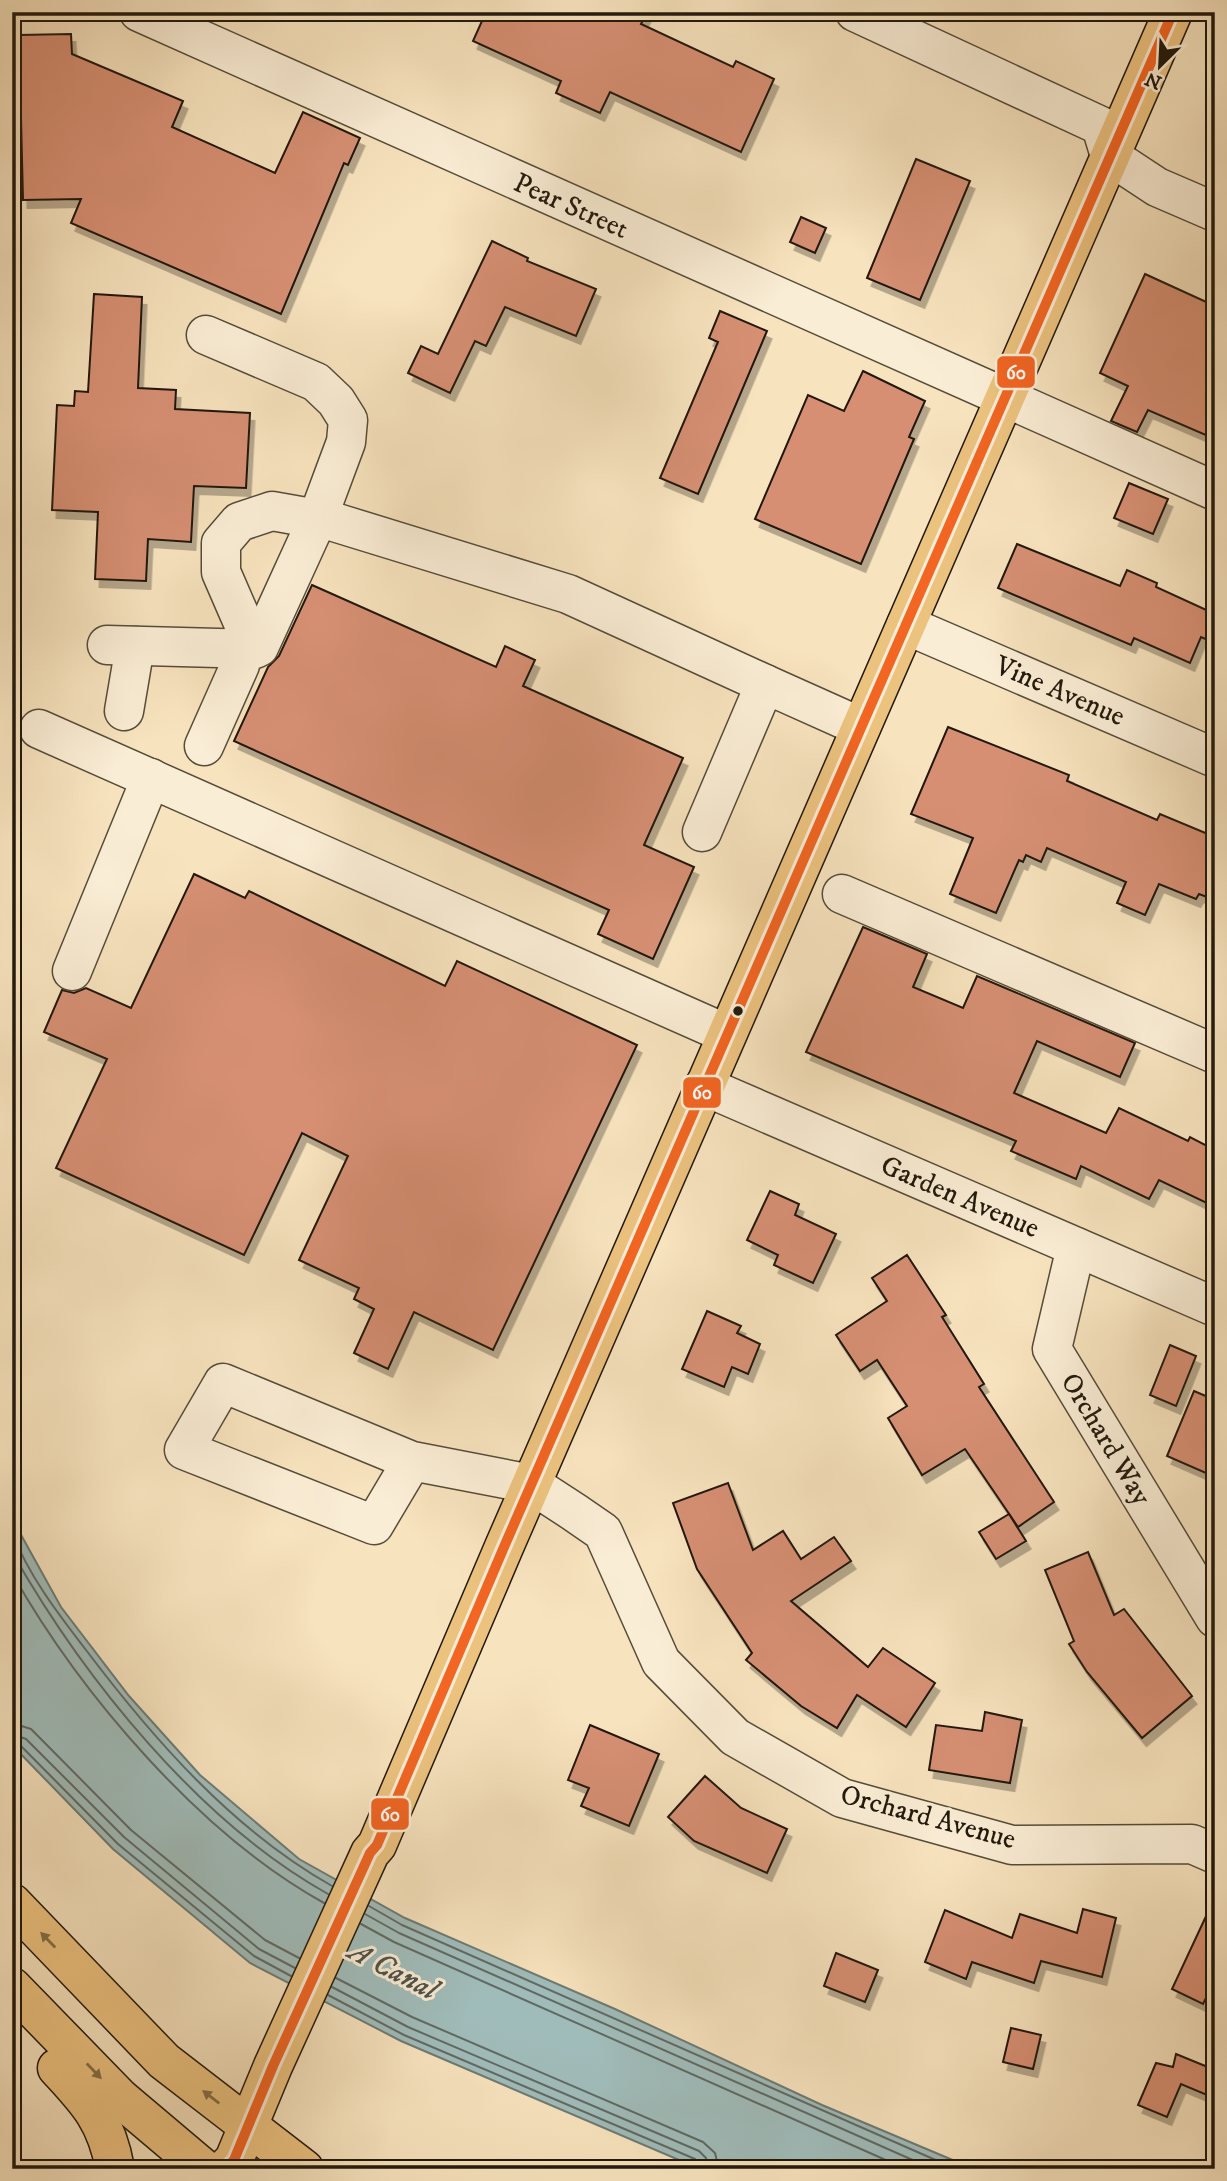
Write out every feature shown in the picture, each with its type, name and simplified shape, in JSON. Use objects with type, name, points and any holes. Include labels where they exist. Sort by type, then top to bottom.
[{"type":"main road","points":[[228,2156],[382,1832],[1172,12]]},
{"type":"main road","points":[[12,1903],[164,2061],[228,2156]]},
{"type":"main road","points":[[12,1987],[120,2098],[228,2156],[304,2169]]},
{"type":"main road","points":[[12,2016],[88,2101],[106,2130],[115,2169]]},
{"type":"street","name":"Pear Street","points":[[139,12],[1215,491]]},
{"type":"street","points":[[855,12],[1101,126],[1110,156],[1157,187],[1215,212]]},
{"type":"street","points":[[124,710],[121,646],[259,647],[317,520],[346,442],[348,420],[336,401],[316,382],[206,335]]},
{"type":"street","points":[[204,746],[240,665],[243,647],[244,625],[221,572],[221,543],[239,522],[272,511],[334,522],[568,594],[861,727]]},
{"type":"street","name":"Vine Avenue","points":[[906,625],[1215,758]]},
{"type":"street","points":[[702,832],[765,684]]},
{"type":"street","points":[[39,729],[727,1034]]},
{"type":"street","points":[[72,971],[152,778]]},
{"type":"street","points":[[842,894],[1215,1054]]},
{"type":"street","name":"Garden Avenue","points":[[704,1086],[1215,1307]]},
{"type":"street","name":"Orchard Way","points":[[1076,1247],[1052,1349],[1201,1577],[1215,1619]]},
{"type":"street","points":[[412,1461],[374,1525],[184,1450],[223,1383],[412,1461],[531,1484]]},
{"type":"street","name":"Orchard Avenue","points":[[531,1484],[603,1532],[661,1662],[735,1737],[842,1798],[1012,1844],[1207,1847]]},
{"type":"water","name":"A Canal","points":[[12,1507],[20,1533],[61,1607],[129,1696],[200,1775],[299,1859],[405,1918],[615,2009],[822,2105],[974,2169],[700,2169],[401,2041],[250,1963],[113,1849],[12,1745]]},
{"type":"building","points":[[486,12],[647,12],[641,24],[733,67],[736,61],[774,79],[741,152],[610,92],[600,113],[556,93],[561,81],[473,41]]},
{"type":"building","points":[[71,34],[72,54],[183,101],[172,127],[275,173],[303,112],[360,138],[348,165],[344,163],[281,314],[71,223],[81,199],[23,200],[19,35]]},
{"type":"building","points":[[916,159],[970,181],[920,300],[867,278]]},
{"type":"building","points":[[801,217],[826,228],[815,253],[790,242]]},
{"type":"building","points":[[492,241],[528,258],[527,261],[596,289],[576,336],[505,307],[486,346],[475,341],[450,393],[408,373],[421,346],[438,354]]},
{"type":"building","points":[[1145,274],[1215,306],[1215,439],[1148,410],[1137,432],[1111,421],[1128,386],[1100,373]]},
{"type":"building","points":[[94,294],[142,297],[138,388],[176,390],[175,409],[250,413],[246,488],[194,486],[191,542],[148,539],[146,581],[95,579],[98,512],[52,510],[57,405],[74,406],[75,391],[88,392]]},
{"type":"building","points":[[720,311],[767,331],[698,494],[660,478],[718,342],[709,338]]},
{"type":"building","points":[[863,371],[925,401],[909,437],[914,439],[861,564],[755,519],[808,395],[844,411]]},
{"type":"building","points":[[1129,483],[1168,499],[1153,534],[1114,518]]},
{"type":"building","points":[[1017,544],[1120,586],[1127,570],[1157,583],[1156,587],[1215,614],[1215,643],[1201,637],[1190,663],[1134,638],[1131,645],[998,588]]},
{"type":"building","points":[[312,585],[496,667],[505,646],[535,660],[523,686],[683,758],[644,845],[694,867],[653,959],[598,934],[609,910],[234,741],[268,667],[279,656]]},
{"type":"building","points":[[948,727],[1069,775],[1067,781],[1157,820],[1160,814],[1215,837],[1215,900],[1199,894],[1196,899],[1159,884],[1145,915],[1117,903],[1126,882],[1047,848],[1041,862],[1026,855],[1023,862],[1019,860],[996,913],[950,894],[973,838],[911,814]]},
{"type":"building","points":[[194,874],[245,898],[249,891],[445,986],[457,961],[637,1045],[493,1350],[414,1312],[388,1369],[354,1353],[374,1309],[354,1299],[359,1288],[299,1260],[348,1156],[302,1133],[244,1255],[56,1168],[107,1059],[44,1032],[62,990],[74,993],[86,988],[131,1008]]},
{"type":"building","points":[[863,927],[927,954],[913,987],[963,1008],[977,976],[1135,1043],[1120,1077],[1037,1041],[1014,1093],[1106,1133],[1119,1108],[1188,1141],[1190,1137],[1215,1150],[1215,1207],[1159,1180],[1149,1199],[1081,1166],[1076,1179],[1011,1151],[1016,1141],[806,1052]]},
{"type":"building","points":[[770,1191],[799,1204],[795,1215],[836,1234],[813,1283],[774,1265],[778,1255],[747,1240]]},
{"type":"building","points":[[907,1255],[946,1315],[942,1317],[984,1384],[979,1387],[1054,1502],[1018,1527],[965,1449],[922,1475],[888,1418],[907,1406],[877,1360],[860,1371],[836,1335],[887,1301],[872,1278]]},
{"type":"building","points":[[707,1311],[741,1326],[737,1333],[760,1344],[748,1374],[732,1367],[724,1387],[682,1369]]},
{"type":"building","points":[[1170,1345],[1196,1356],[1176,1406],[1150,1395]]},
{"type":"building","points":[[1194,1391],[1215,1400],[1215,1477],[1167,1456]]},
{"type":"building","points":[[728,1483],[753,1550],[783,1531],[801,1559],[834,1537],[851,1561],[791,1601],[868,1667],[883,1648],[935,1683],[906,1727],[857,1695],[837,1728],[801,1706],[746,1660],[752,1653],[697,1569],[673,1503]]},
{"type":"building","points":[[1009,1514],[1026,1541],[996,1559],[979,1532]]},
{"type":"building","points":[[1088,1552],[1114,1615],[1124,1609],[1192,1696],[1142,1738],[1087,1672],[1069,1644],[1074,1641],[1045,1570]]},
{"type":"building","points":[[985,1712],[1022,1720],[1010,1783],[929,1770],[936,1725],[982,1731]]},
{"type":"building","points":[[590,1725],[659,1754],[629,1826],[581,1806],[589,1788],[568,1780]]},
{"type":"building","points":[[705,1776],[741,1808],[787,1829],[767,1873],[694,1841],[668,1817]]},
{"type":"building","points":[[1215,1897],[1215,1980],[1203,2004],[1172,1989]]},
{"type":"building","points":[[1083,1909],[1116,1918],[1102,1977],[1041,1961],[1034,1983],[972,1962],[966,1979],[925,1962],[945,1910],[1012,1938],[1020,1914],[1077,1933]]},
{"type":"building","points":[[836,1953],[878,1970],[865,2002],[824,1986]]},
{"type":"building","points":[[1011,2028],[1041,2035],[1033,2069],[1003,2062]]},
{"type":"building","points":[[1176,2054],[1215,2070],[1215,2076],[1207,2095],[1181,2084],[1167,2117],[1138,2105],[1156,2063],[1173,2067]]},
{"type":"transit line","name":"60","points":[[225,2169],[234,2160],[273,2066],[370,1853],[377,1845],[504,1547],[1173,12]]}]
